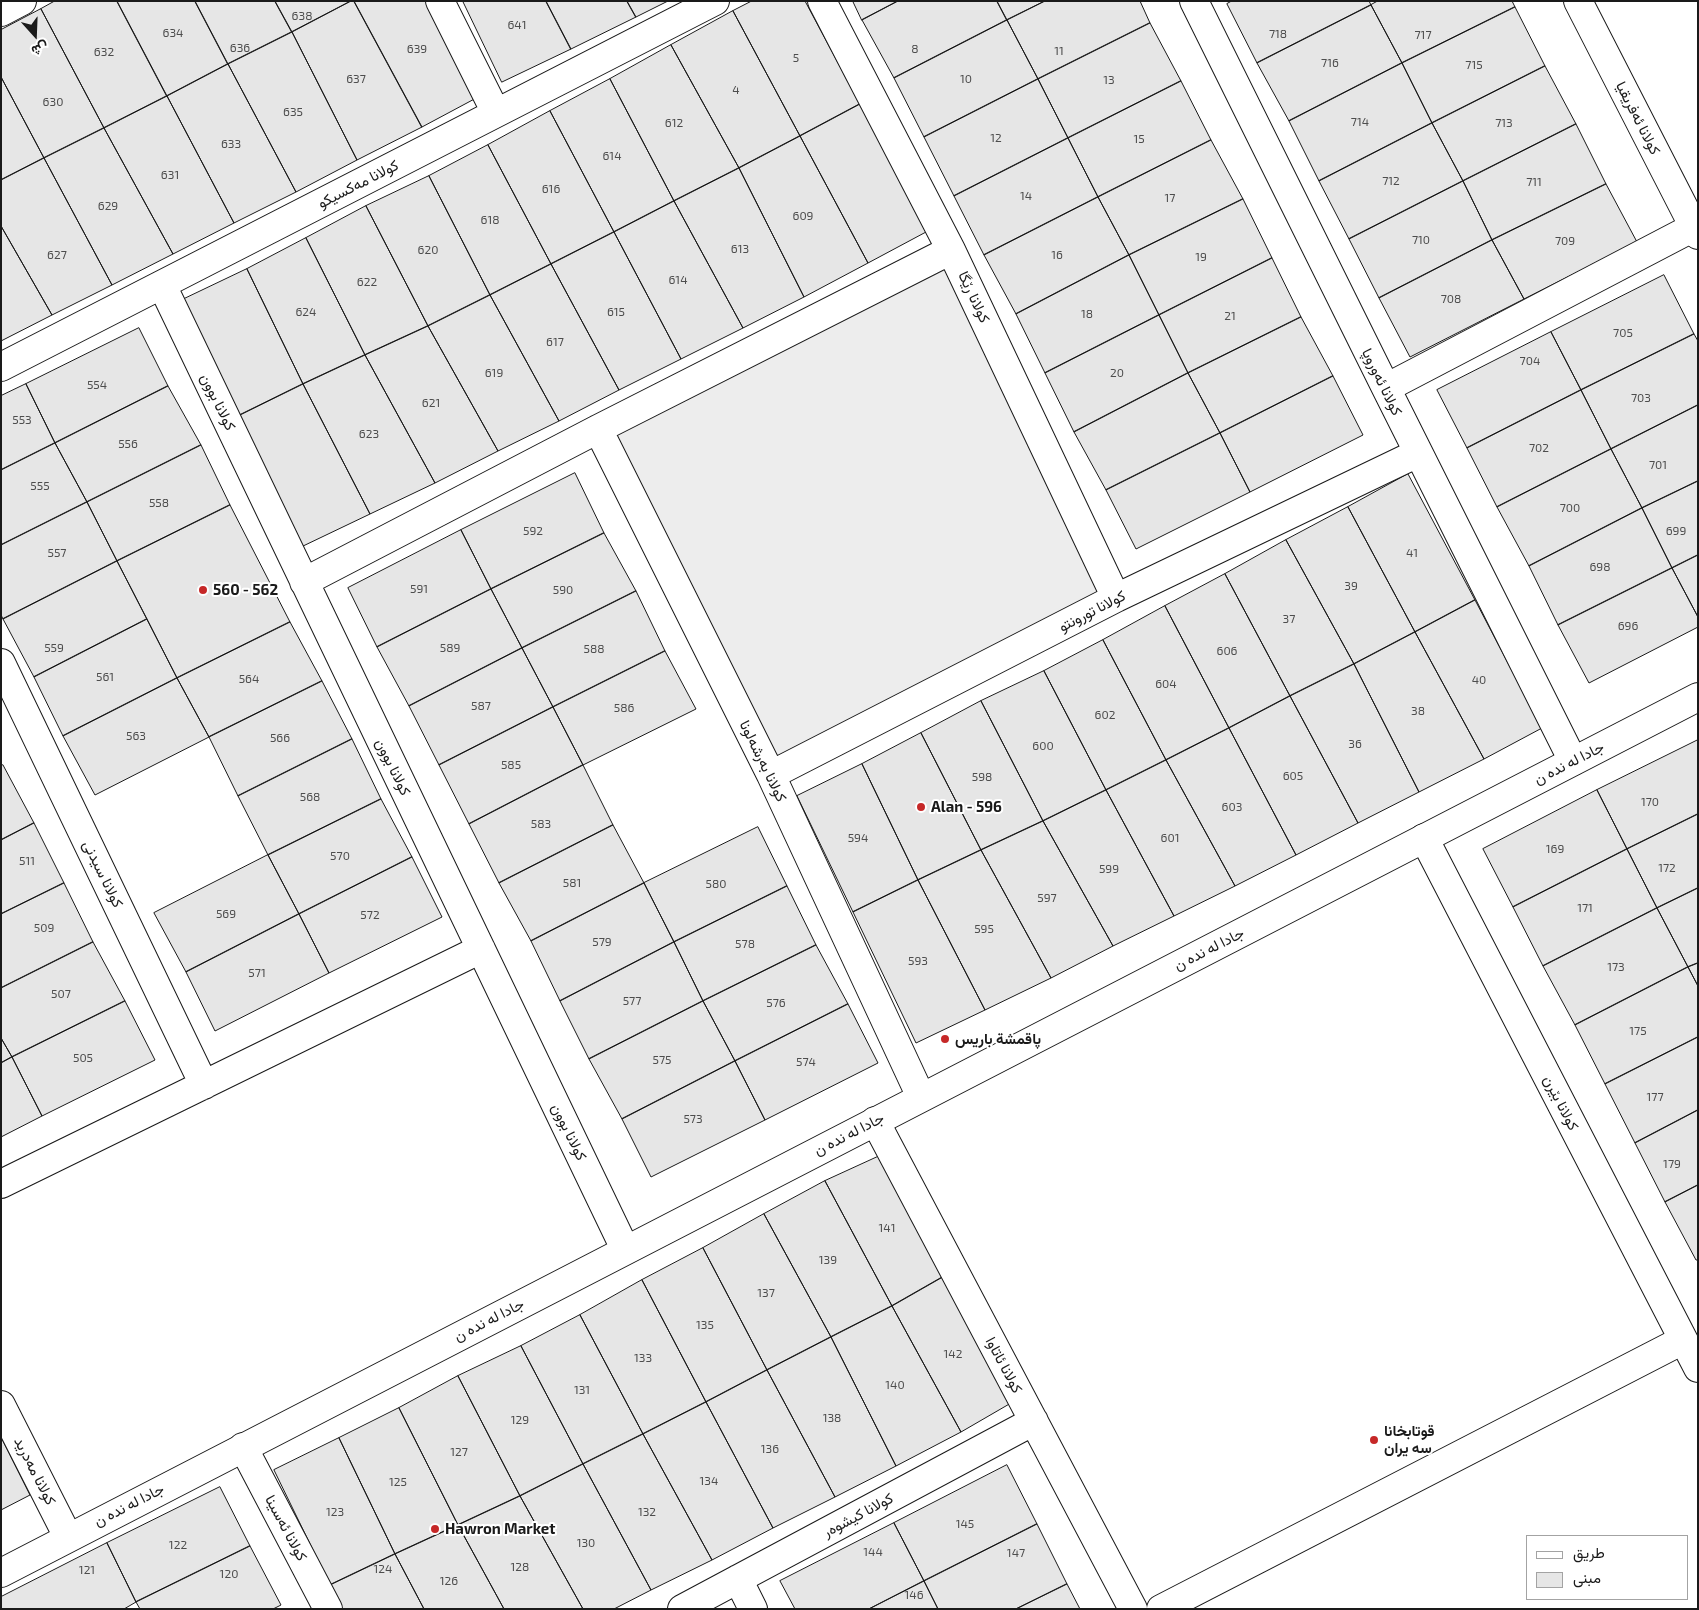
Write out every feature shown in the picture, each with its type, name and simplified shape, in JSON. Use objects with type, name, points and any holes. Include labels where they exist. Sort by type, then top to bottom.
[{"type":"street","points":[[1,12],[22,1]]},
{"type":"street","points":[[440,1],[496,114]]},
{"type":"street","name":"كولانا مەکسیکو","points":[[1,367],[715,1]]},
{"type":"street","name":"كولانا رێگا","points":[[822,1],[952,250],[1116,598]]},
{"type":"street","name":"كولانا ئه‌وروپا","points":[[1194,1],[1573,761]]},
{"type":"street","name":"كولانا ئه‌فریقیا","points":[[1578,1],[1696,231]]},
{"type":"street","points":[[1386,388],[1696,231]]},
{"type":"street","points":[[304,582],[598,428],[952,250]]},
{"type":"street","name":"كولانا بوون","points":[[162,285],[625,1249]]},
{"type":"street","name":"كولانا به‌رشه‌لونا","points":[[598,428],[771,775],[921,1097]]},
{"type":"street","name":"كولانا تورونتو","points":[[771,775],[1116,598],[1418,453]]},
{"type":"street","name":"كولانا سيدنى","points":[[1,663],[204,1085]]},
{"type":"street","name":"جادا له نده ن","points":[[1,1572],[1698,698]]},
{"type":"street","name":"كولانا بێرن","points":[[1424,838],[1698,1368]]},
{"type":"street","points":[[1,1184],[481,949]]},
{"type":"street","name":"كولانا ئاتاوا","points":[[875,1121],[1133,1609]]},
{"type":"street","points":[[1161,1609],[1683,1340]]},
{"type":"street","name":"كولانا مه‌درید","points":[[1,1405],[68,1537]]},
{"type":"street","name":"كولانا كیشوه‌ر","points":[[682,1609],[1034,1421]]},
{"type":"street","name":"كولانا ئەسینا","points":[[244,1447],[328,1609]]},
{"type":"street","points":[[738,1579],[753,1609]]},
{"type":"shaded area","points":[[951,250],[1116,598],[771,775],[598,429]]},
{"type":"building","points":[[55,1],[117,1],[167,96],[104,128],[41,9]]},
{"type":"building","points":[[117,1],[195,1],[228,64],[167,96]]},
{"type":"building","points":[[195,1],[275,1],[292,32],[228,64]]},
{"type":"building","points":[[275,1],[351,1],[292,32]]},
{"type":"building","points":[[354,1],[422,127],[357,160],[292,32]]},
{"type":"building","points":[[354,1],[430,1],[480,96],[422,127]]},
{"type":"building","points":[[463,1],[546,1],[571,49],[502,82]]},
{"type":"building","points":[[546,1],[627,1],[636,17],[571,49]]},
{"type":"building","points":[[627,1],[668,1],[636,17]]},
{"type":"building","points":[[752,1],[805,1],[860,104],[800,136],[733,11]]},
{"type":"building","points":[[853,1],[898,1],[862,20]]},
{"type":"building","points":[[898,1],[997,1],[1007,20],[894,78],[862,20]]},
{"type":"building","points":[[997,1],[1045,1],[1007,20]]},
{"type":"building","points":[[1045,1],[1140,1],[1150,23],[1038,79],[1007,20]]},
{"type":"building","points":[[1232,1],[1369,1],[1371,5],[1257,63],[1227,4]]},
{"type":"building","points":[[1378,1],[1512,1],[1515,7],[1402,63],[1371,5]]},
{"type":"building","points":[[1371,5],[1402,63],[1289,121],[1257,63]]},
{"type":"building","points":[[1515,7],[1545,66],[1432,123],[1402,63]]},
{"type":"building","points":[[41,9],[104,128],[44,158],[1,77],[1,30]]},
{"type":"building","points":[[733,11],[800,136],[739,168],[671,45]]},
{"type":"building","points":[[1007,20],[1038,79],[924,137],[894,78]]},
{"type":"building","points":[[1150,23],[1181,81],[1068,138],[1038,79]]},
{"type":"building","points":[[292,32],[357,160],[296,192],[228,64]]},
{"type":"building","points":[[671,45],[739,168],[674,201],[610,79]]},
{"type":"building","points":[[1402,63],[1432,123],[1319,181],[1289,121]]},
{"type":"building","points":[[228,64],[296,192],[234,223],[167,96]]},
{"type":"building","points":[[1545,66],[1576,124],[1463,181],[1432,123]]},
{"type":"building","points":[[1,77],[44,158],[1,180]]},
{"type":"building","points":[[610,79],[674,201],[614,232],[550,111]]},
{"type":"building","points":[[1038,79],[1068,138],[954,196],[924,137]]},
{"type":"building","points":[[1181,81],[1211,140],[1098,197],[1068,138]]},
{"type":"building","points":[[167,96],[234,223],[173,254],[104,128]]},
{"type":"building","points":[[860,104],[926,232],[868,263],[800,136]]},
{"type":"building","points":[[550,111],[614,232],[551,264],[488,145]]},
{"type":"building","points":[[1432,123],[1463,181],[1349,239],[1319,181]]},
{"type":"building","points":[[1576,124],[1606,184],[1492,240],[1463,181]]},
{"type":"building","points":[[104,128],[173,254],[112,285],[44,158]]},
{"type":"building","points":[[800,136],[868,263],[804,297],[739,168]]},
{"type":"building","points":[[1068,138],[1098,197],[984,255],[954,196]]},
{"type":"building","points":[[1211,140],[1243,199],[1129,255],[1098,197]]},
{"type":"building","points":[[488,145],[551,264],[490,295],[429,176]]},
{"type":"building","points":[[44,158],[112,285],[52,315],[1,226],[1,180]]},
{"type":"building","points":[[739,168],[804,297],[743,328],[674,201]]},
{"type":"building","points":[[429,176],[490,295],[428,326],[366,206]]},
{"type":"building","points":[[1463,181],[1492,240],[1379,298],[1349,239]]},
{"type":"building","points":[[1606,184],[1637,242],[1524,299],[1492,240]]},
{"type":"building","points":[[1098,197],[1129,255],[1016,314],[984,255]]},
{"type":"building","points":[[1243,199],[1272,258],[1159,315],[1129,255]]},
{"type":"building","points":[[674,201],[743,328],[681,359],[614,232]]},
{"type":"building","points":[[366,206],[428,326],[365,355],[306,238]]},
{"type":"building","points":[[1,226],[52,315],[1,341]]},
{"type":"building","points":[[614,232],[681,359],[619,390],[551,264]]},
{"type":"building","points":[[306,238],[365,355],[303,384],[247,269]]},
{"type":"building","points":[[1492,240],[1524,299],[1410,357],[1379,298]]},
{"type":"building","points":[[1129,255],[1159,315],[1045,373],[1016,314]]},
{"type":"building","points":[[1272,258],[1301,317],[1188,373],[1159,315]]},
{"type":"building","points":[[551,264],[619,390],[559,421],[490,295]]},
{"type":"building","points":[[247,269],[303,384],[238,416],[182,300]]},
{"type":"building","points":[[1664,275],[1694,334],[1581,390],[1551,332]]},
{"type":"building","points":[[490,295],[559,421],[498,451],[428,326]]},
{"type":"building","points":[[1159,315],[1188,373],[1074,432],[1045,373]]},
{"type":"building","points":[[1301,317],[1333,376],[1220,433],[1188,373]]},
{"type":"building","points":[[428,326],[498,451],[435,483],[365,355]]},
{"type":"building","points":[[139,328],[168,386],[55,443],[26,384]]},
{"type":"building","points":[[1551,332],[1581,390],[1467,448],[1437,390]]},
{"type":"building","points":[[1694,334],[1698,341],[1698,405],[1611,449],[1581,390]]},
{"type":"building","points":[[365,355],[435,483],[370,514],[303,384]]},
{"type":"building","points":[[1188,373],[1220,433],[1106,490],[1074,432]]},
{"type":"building","points":[[1333,376],[1363,435],[1250,492],[1220,433]]},
{"type":"building","points":[[26,384],[55,443],[1,470],[1,396]]},
{"type":"building","points":[[303,384],[370,514],[301,547],[238,416]]},
{"type":"building","points":[[168,386],[201,445],[87,502],[55,443]]},
{"type":"building","points":[[1581,390],[1611,449],[1497,507],[1467,448]]},
{"type":"building","points":[[1698,405],[1698,481],[1642,508],[1611,449]]},
{"type":"building","points":[[1220,433],[1250,492],[1136,549],[1106,490]]},
{"type":"building","points":[[55,443],[87,502],[1,545],[1,470]]},
{"type":"building","points":[[201,445],[230,505],[117,561],[87,502]]},
{"type":"building","points":[[1611,449],[1642,508],[1529,566],[1497,507]]},
{"type":"building","points":[[575,473],[604,533],[491,589],[461,530]]},
{"type":"building","points":[[1408,474],[1475,600],[1415,632],[1348,507]]},
{"type":"building","points":[[1698,481],[1698,555],[1672,568],[1642,508]]},
{"type":"building","points":[[87,502],[117,561],[3,619],[1,615],[1,545]]},
{"type":"building","name":"560 - 562","points":[[230,505],[290,622],[177,678],[117,561]]},
{"type":"building","points":[[1348,507],[1415,632],[1354,664],[1286,540]]},
{"type":"building","points":[[1642,508],[1672,568],[1558,625],[1529,566]]},
{"type":"building","points":[[461,530],[491,589],[377,647],[348,588]]},
{"type":"building","points":[[604,533],[636,591],[522,648],[491,589]]},
{"type":"building","points":[[1286,540],[1354,664],[1290,696],[1225,574]]},
{"type":"building","points":[[1698,555],[1698,617],[1672,568]]},
{"type":"building","points":[[117,561],[147,619],[34,677],[3,619]]},
{"type":"building","points":[[1672,568],[1698,617],[1698,627],[1589,683],[1558,625]]},
{"type":"building","points":[[1225,574],[1290,696],[1229,728],[1165,606]]},
{"type":"building","points":[[491,589],[522,648],[409,706],[377,647]]},
{"type":"building","points":[[636,591],[665,651],[553,707],[522,648]]},
{"type":"building","points":[[1475,600],[1542,728],[1484,759],[1415,632]]},
{"type":"building","points":[[1165,606],[1229,728],[1166,760],[1103,640]]},
{"type":"building","points":[[147,619],[177,678],[63,736],[34,677]]},
{"type":"building","points":[[290,622],[322,681],[209,737],[177,678]]},
{"type":"building","points":[[1415,632],[1484,759],[1419,792],[1354,664]]},
{"type":"building","points":[[1103,640],[1166,760],[1106,790],[1044,671]]},
{"type":"building","points":[[522,648],[553,707],[439,765],[409,706]]},
{"type":"building","points":[[665,651],[696,709],[583,765],[553,707]]},
{"type":"building","points":[[1354,664],[1419,792],[1358,823],[1290,696]]},
{"type":"building","points":[[1044,671],[1106,790],[1043,821],[981,701]]},
{"type":"building","points":[[177,678],[209,737],[95,795],[63,736]]},
{"type":"building","points":[[322,681],[352,739],[238,796],[209,737]]},
{"type":"building","points":[[1290,696],[1358,823],[1296,855],[1229,728]]},
{"type":"building","points":[[981,701],[1043,821],[981,850],[921,733]]},
{"type":"building","points":[[553,707],[583,765],[469,824],[439,765]]},
{"type":"building","points":[[1229,728],[1296,855],[1235,886],[1166,760]]},
{"type":"building","name":"Alan - 596","points":[[921,733],[981,850],[918,880],[862,764]]},
{"type":"building","points":[[352,739],[381,799],[268,855],[238,796]]},
{"type":"building","points":[[1698,740],[1698,814],[1627,849],[1597,790]]},
{"type":"building","points":[[1166,760],[1235,886],[1174,916],[1106,790]]},
{"type":"building","points":[[862,764],[918,880],[853,912],[797,796]]},
{"type":"building","points":[[3,765],[34,823],[1,840],[1,766]]},
{"type":"building","points":[[583,765],[613,825],[499,883],[469,824]]},
{"type":"building","points":[[1106,790],[1174,916],[1113,946],[1043,821]]},
{"type":"building","points":[[1597,790],[1627,849],[1513,907],[1483,849]]},
{"type":"building","points":[[381,799],[412,857],[299,914],[268,855]]},
{"type":"building","points":[[1698,814],[1698,888],[1657,908],[1627,849]]},
{"type":"building","points":[[1043,821],[1113,946],[1051,978],[981,850]]},
{"type":"building","points":[[34,823],[64,883],[1,914],[1,840]]},
{"type":"building","points":[[613,825],[644,883],[531,941],[499,883]]},
{"type":"building","points":[[758,827],[787,886],[674,942],[644,883]]},
{"type":"building","points":[[1627,849],[1657,908],[1543,966],[1513,907]]},
{"type":"building","points":[[981,850],[1051,978],[985,1010],[918,880]]},
{"type":"building","points":[[268,855],[299,914],[186,972],[154,913]]},
{"type":"building","points":[[412,857],[442,917],[329,973],[299,914]]},
{"type":"building","points":[[918,880],[985,1010],[916,1043],[853,912]]},
{"type":"building","points":[[64,883],[93,942],[1,988],[1,914]]},
{"type":"building","points":[[644,883],[674,942],[560,1001],[531,941]]},
{"type":"building","points":[[787,886],[816,945],[703,1001],[674,942]]},
{"type":"building","points":[[1698,888],[1698,963],[1688,967],[1657,908]]},
{"type":"building","points":[[1657,908],[1688,967],[1575,1025],[1543,966]]},
{"type":"building","points":[[299,914],[329,973],[215,1031],[186,972]]},
{"type":"building","points":[[93,942],[125,1001],[12,1057],[1,1038],[1,988]]},
{"type":"building","points":[[674,942],[703,1001],[589,1059],[560,1001]]},
{"type":"building","points":[[816,945],[848,1004],[735,1061],[703,1001]]},
{"type":"building","points":[[1698,963],[1698,986],[1688,967]]},
{"type":"building","points":[[1688,967],[1698,986],[1698,1037],[1605,1084],[1575,1025]]},
{"type":"building","points":[[125,1001],[155,1060],[42,1116],[12,1057]]},
{"type":"building","points":[[703,1001],[735,1061],[622,1119],[589,1059]]},
{"type":"building","points":[[848,1004],[878,1063],[765,1120],[735,1061]]},
{"type":"building","points":[[1698,1037],[1698,1110],[1635,1143],[1605,1084]]},
{"type":"building","points":[[1,1038],[12,1057],[1,1063]]},
{"type":"building","points":[[12,1057],[42,1116],[1,1137],[1,1063]]},
{"type":"building","points":[[735,1061],[765,1120],[651,1177],[622,1119]]},
{"type":"building","points":[[1698,1110],[1698,1185],[1665,1202],[1635,1143]]},
{"type":"building","points":[[884,1154],[948,1274],[892,1306],[825,1181]]},
{"type":"building","points":[[825,1181],[892,1306],[831,1337],[764,1214]]},
{"type":"building","points":[[1698,1185],[1698,1260],[1696,1260],[1665,1202]]},
{"type":"building","points":[[764,1214],[831,1337],[767,1370],[703,1248]]},
{"type":"building","points":[[703,1248],[767,1370],[706,1402],[642,1280]]},
{"type":"building","points":[[948,1274],[1011,1403],[961,1432],[892,1306]]},
{"type":"building","points":[[642,1280],[706,1402],[643,1434],[580,1315]]},
{"type":"building","points":[[892,1306],[961,1432],[896,1466],[831,1337]]},
{"type":"building","points":[[580,1315],[643,1434],[583,1464],[521,1346]]},
{"type":"building","points":[[831,1337],[896,1466],[835,1497],[767,1370]]},
{"type":"building","points":[[521,1346],[583,1464],[520,1496],[458,1376]]},
{"type":"building","points":[[767,1370],[835,1497],[773,1528],[706,1402]]},
{"type":"building","points":[[458,1376],[520,1496],[458,1525],[399,1408]]},
{"type":"building","points":[[706,1402],[773,1528],[712,1560],[643,1434]]},
{"type":"building","points":[[399,1408],[458,1525],[395,1554],[339,1438]]},
{"type":"building","points":[[643,1434],[712,1560],[651,1590],[583,1464]]},
{"type":"building","points":[[1,1437],[30,1495],[1,1510]]},
{"type":"building","points":[[339,1438],[395,1554],[330,1585],[274,1470]]},
{"type":"building","points":[[583,1464],[651,1590],[614,1609],[583,1609],[520,1496]]},
{"type":"building","points":[[1007,1465],[1037,1524],[924,1581],[894,1523]]},
{"type":"building","points":[[220,1487],[250,1546],[136,1602],[107,1543]]},
{"type":"building","points":[[520,1496],[583,1609],[504,1609],[458,1525]]},
{"type":"building","points":[[894,1523],[924,1581],[869,1609],[795,1609],[780,1581]]},
{"type":"building","points":[[1037,1524],[1067,1584],[1016,1609],[938,1609],[924,1581]]},
{"type":"building","points":[[458,1525],[504,1609],[424,1609],[395,1554]]},
{"type":"building","points":[[107,1543],[136,1602],[124,1609],[1,1609],[1,1597]]},
{"type":"building","points":[[250,1546],[281,1605],[273,1609],[140,1609],[136,1602]]},
{"type":"building","points":[[395,1554],[424,1609],[341,1609],[330,1585]]},
{"type":"building","points":[[924,1581],[938,1609],[869,1609]]},
{"type":"building","points":[[1067,1584],[1080,1609],[1016,1609]]},
{"type":"place","name":"560 - 562","points":[[203,590]]},
{"type":"place","name":"Alan - 596","points":[[921,807]]},
{"type":"place","name":"پاقمشة باريس","points":[[945,1039]]},
{"type":"place","name":"قوتابخانا سه يران","points":[[1374,1440]]},
{"type":"place","name":"Hawron Market","points":[[435,1529]]}]
